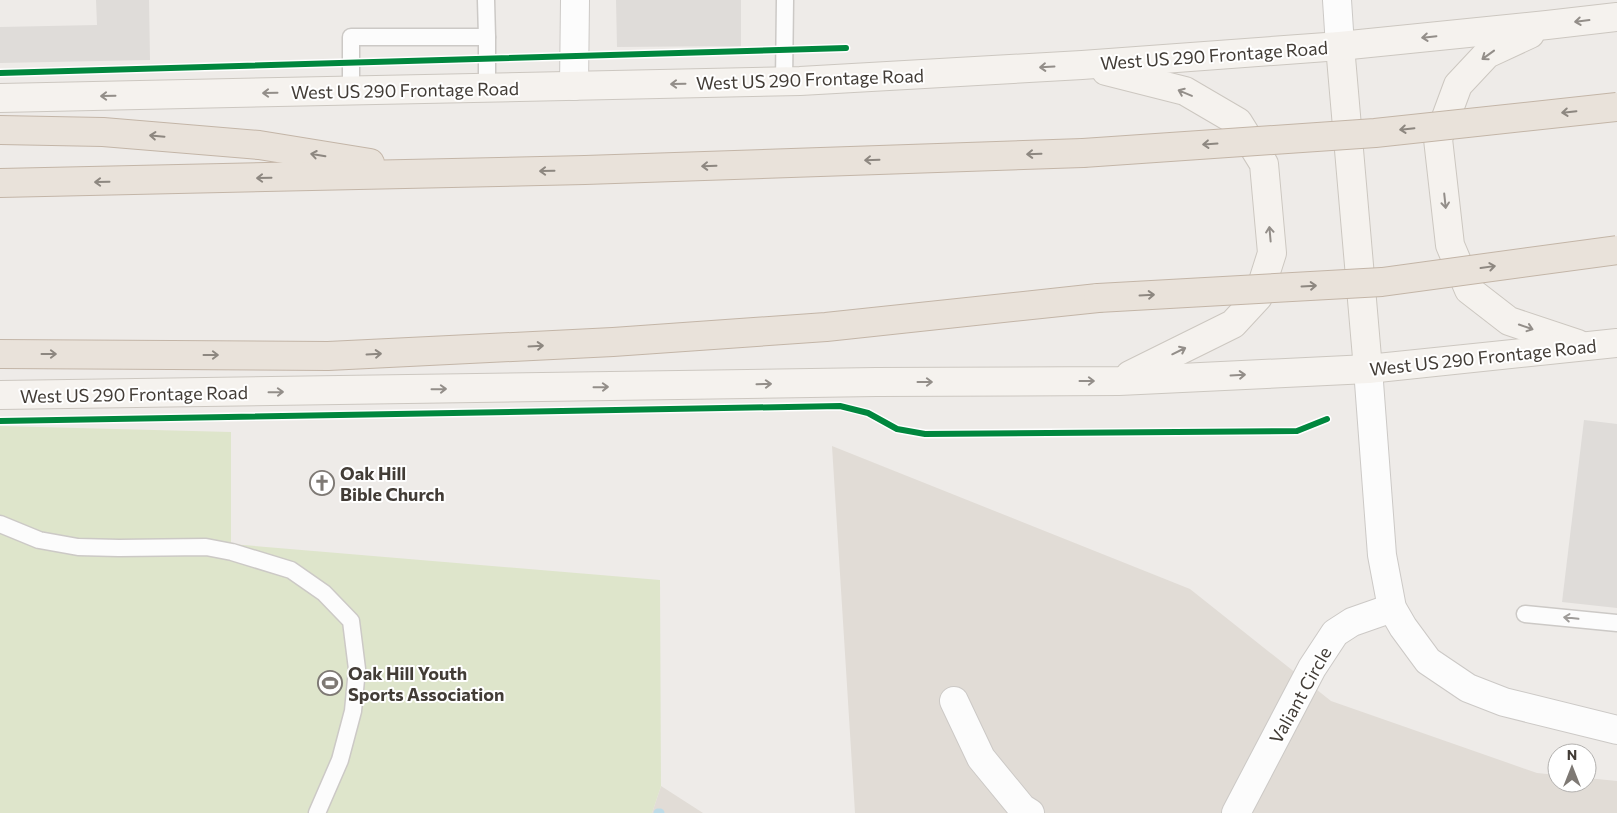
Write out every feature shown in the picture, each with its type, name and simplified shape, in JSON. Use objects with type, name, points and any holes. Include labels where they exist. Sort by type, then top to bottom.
[{"type":"highway","points":[[0,183],[585,170],[1083,153],[1375,133],[1617,107]]},
{"type":"highway","points":[[0,130],[103,132],[259,145],[435,174]]},
{"type":"highway","points":[[0,354],[328,356],[613,342],[826,327],[1098,298],[1382,282],[1617,250]]},
{"type":"main road","name":"West US 290 Frontage Road","points":[[0,98],[784,82],[1082,65],[1340,46],[1548,26],[1617,16]]},
{"type":"main road","points":[[1548,26],[1488,54],[1458,86],[1438,139],[1450,245],[1469,290],[1509,321],[1587,347]]},
{"type":"main road","points":[[1340,46],[1368,368]]},
{"type":"main road","points":[[1082,65],[1186,91],[1238,122],[1264,164],[1272,253],[1258,296],[1233,324],[1119,380]]},
{"type":"main road","name":"West US 290 Frontage Road","points":[[0,395],[1119,380],[1368,368],[1617,343]]},
{"type":"street","points":[[574,86],[575,0]]},
{"type":"street","points":[[1337,0],[1340,46]]},
{"type":"street","points":[[1368,368],[1382,555],[1392,608],[1403,627],[1428,661],[1468,688],[1504,702],[1617,730]]},
{"type":"street","name":"Valiant Circle","points":[[1236,813],[1312,668],[1335,633],[1352,622],[1392,608]]},
{"type":"street","points":[[954,700],[981,758],[1022,808],[1030,813]]},
{"type":"lane","points":[[486,0],[487,88]]},
{"type":"lane","points":[[784,82],[785,0]]},
{"type":"lane","points":[[351,91],[352,38],[487,36]]},
{"type":"lane","points":[[0,524],[39,540],[78,546],[119,548],[206,547],[232,552],[291,570],[324,592],[352,621],[357,669],[353,711],[340,760],[317,813]]},
{"type":"lane","points":[[0,537],[16,531]]},
{"type":"lane","points":[[1525,614],[1617,623]]},
{"type":"shaded area","points":[[96,0],[149,0],[150,60],[0,63],[0,27],[97,25]]},
{"type":"shaded area","points":[[616,0],[741,0],[741,46],[617,47]]},
{"type":"shaded area","points":[[1584,420],[1617,424],[1617,608],[1562,602]]},
{"type":"shaded area","points":[[832,446],[1190,589],[1331,701],[1537,773],[1547,774],[1547,793],[1597,793],[1597,779],[1617,781],[1617,813],[855,813]]},
{"type":"shaded area","points":[[661,786],[703,813],[652,813]]},
{"type":"green space","name":"Oak Hill Youth Sports Association","points":[[0,426],[231,432],[231,544],[660,580],[661,786],[652,813],[0,813]]},
{"type":"cycle path","points":[[0,73],[846,48]]},
{"type":"cycle path","points":[[0,421],[840,406],[868,413],[897,429],[925,434],[1297,431],[1327,419]]},
{"type":"place","name":"Oak Hill Bible Church","points":[[322,483]]},
{"type":"place","name":"Oak Hill Youth Sports Association","points":[[330,683]]}]
